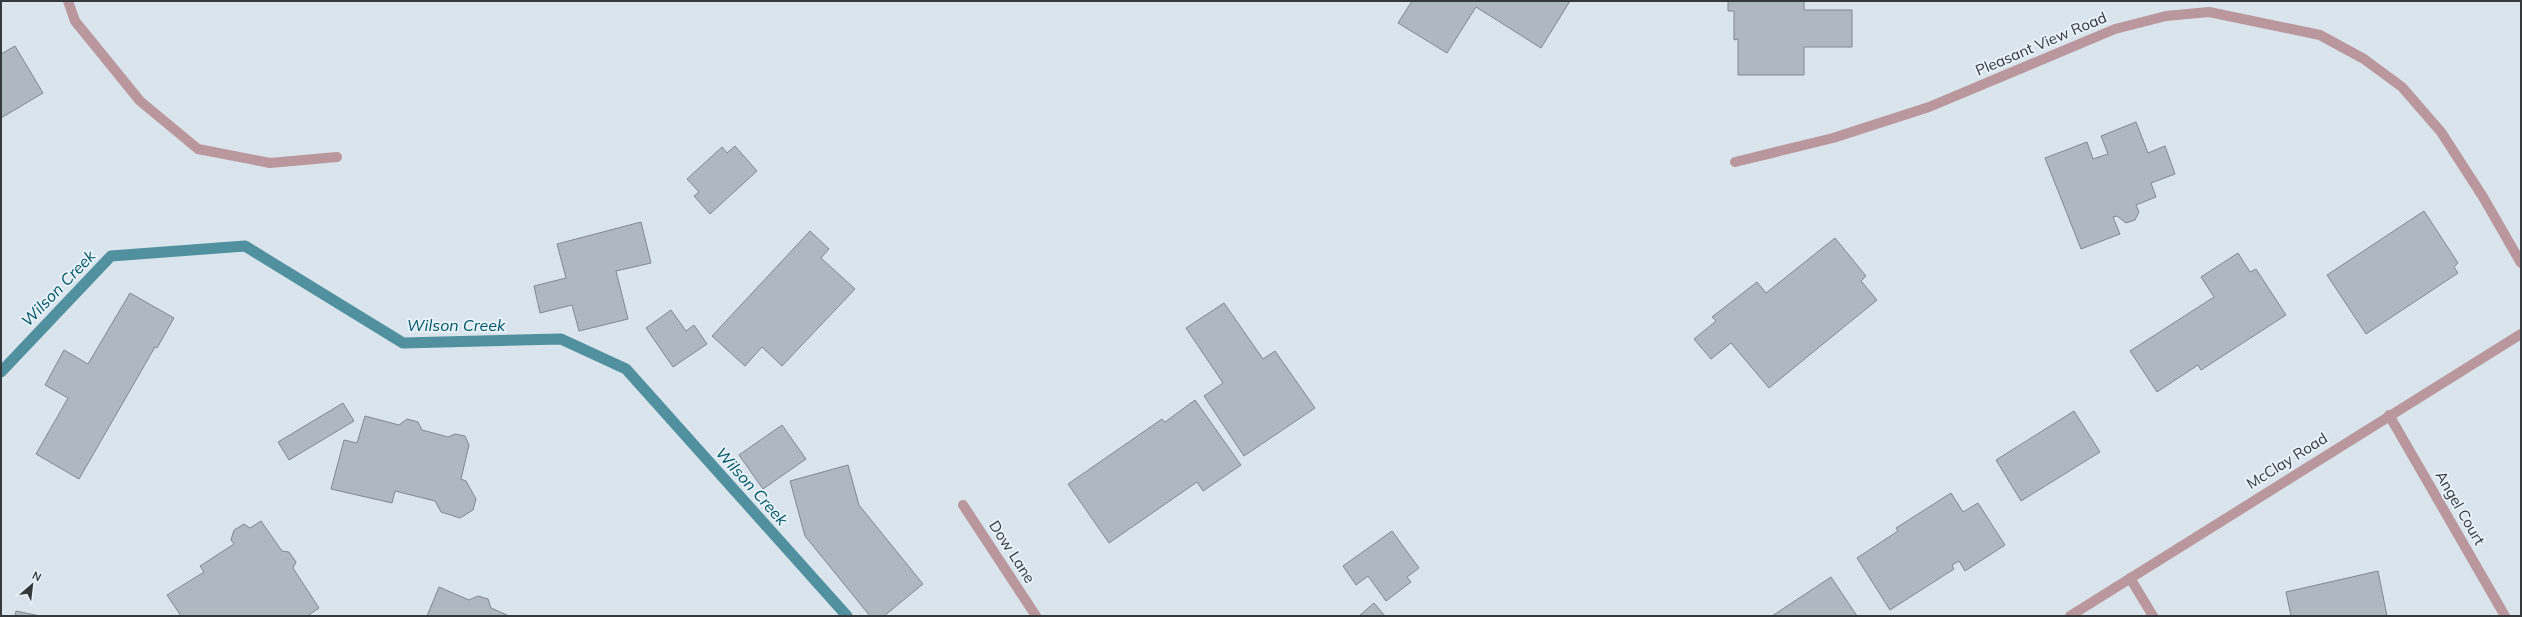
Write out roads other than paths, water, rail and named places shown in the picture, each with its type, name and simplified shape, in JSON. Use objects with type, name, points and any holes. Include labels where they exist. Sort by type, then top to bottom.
[{"type":"street","points":[[68,1],[75,21],[140,101],[198,149],[270,163],[337,157]]},
{"type":"street","name":"Pleasant View Road","points":[[1735,162],[1833,138],[1929,107],[2115,29],[2166,16],[2209,12],[2320,35],[2364,59],[2402,87],[2441,132],[2483,197],[2521,263]]},
{"type":"street","name":"McClay Road","points":[[2070,616],[2389,415],[2521,334]]},
{"type":"street","name":"Angel Court","points":[[2389,415],[2505,616]]},
{"type":"street","name":"Dow Lane","points":[[963,505],[1036,616]]},
{"type":"street","points":[[2130,578],[2153,616]]},
{"type":"waterway","name":"Wilson Creek","points":[[1,372],[111,256],[245,246],[403,343],[561,339],[626,369],[847,616]]}]
